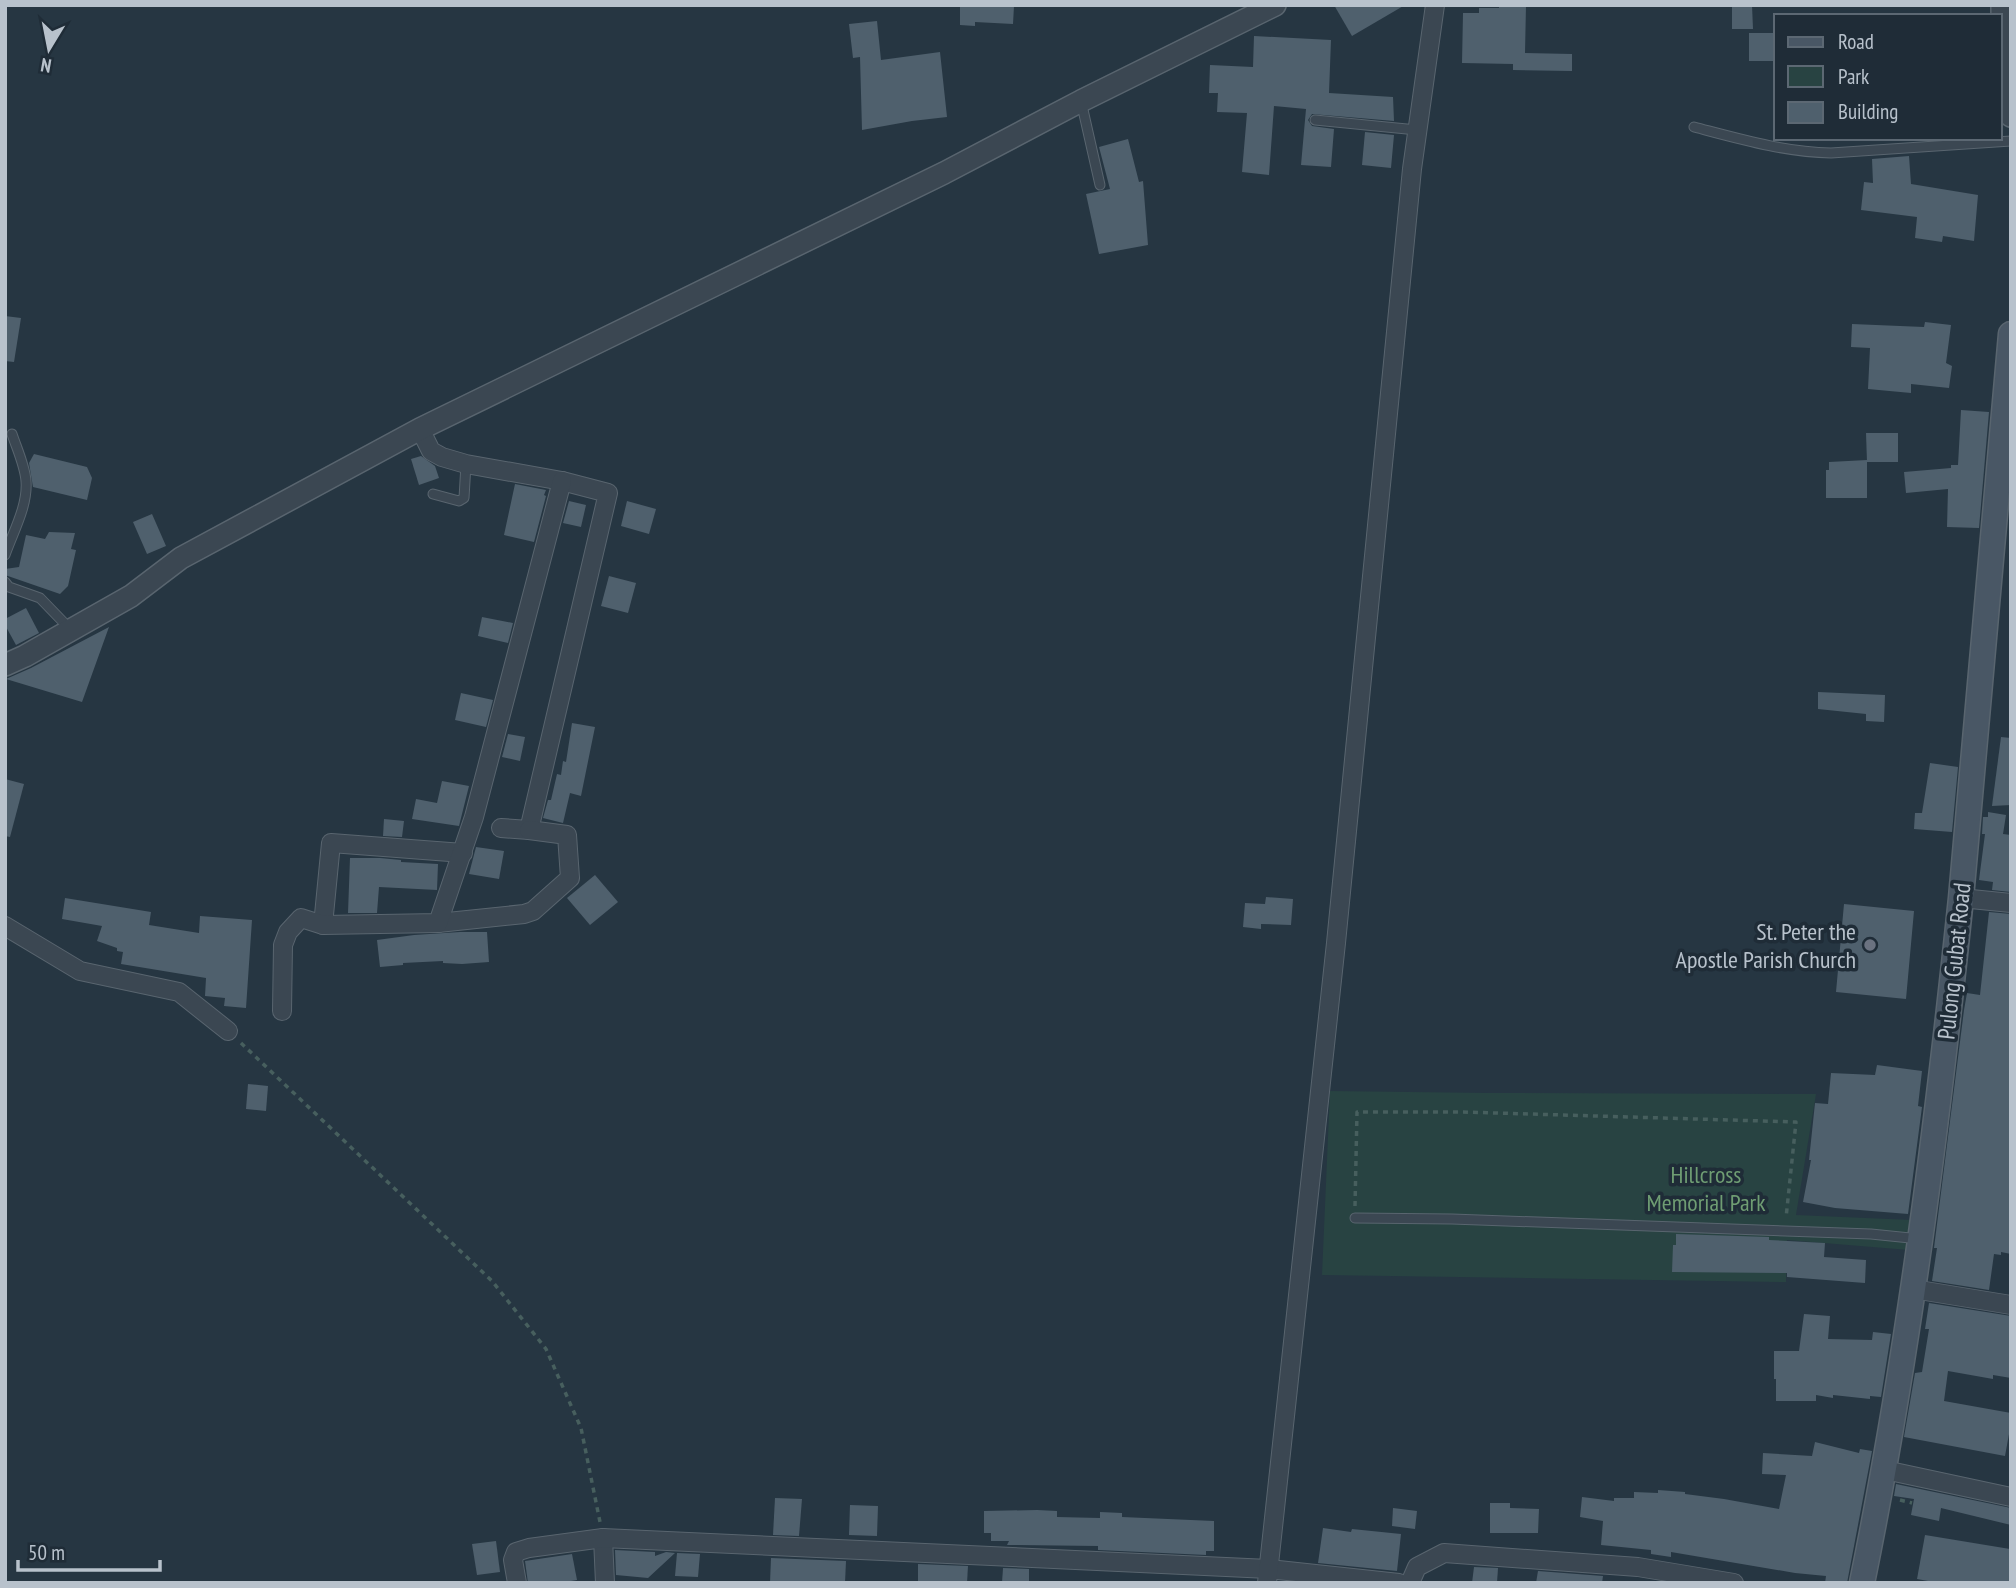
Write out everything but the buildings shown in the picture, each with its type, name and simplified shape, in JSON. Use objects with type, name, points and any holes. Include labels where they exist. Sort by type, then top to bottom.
[{"type":"main road","name":"Pulong Gubat Road","points":[[1862,1583],[1885,1470],[1939,1097],[1961,898],[2011,334]]},
{"type":"street","points":[[5,665],[131,596],[181,558],[420,429],[944,173],[1081,101],[1275,5]]},
{"type":"street","points":[[1268,1576],[1336,943],[1417,130],[1435,5]]},
{"type":"street","points":[[2002,5],[2003,90],[2011,116]]},
{"type":"street","points":[[420,429],[431,451],[466,464],[562,481],[608,493],[529,830]]},
{"type":"street","points":[[438,923],[474,817],[562,481]]},
{"type":"street","points":[[282,1011],[283,945],[288,932],[301,918],[323,925],[438,923],[524,914],[533,911],[570,878],[567,835],[501,828]]},
{"type":"street","points":[[323,925],[331,843],[463,853]]},
{"type":"street","points":[[1961,898],[2011,903]]},
{"type":"street","points":[[5,926],[80,971],[179,992],[228,1031]]},
{"type":"street","points":[[1913,1289],[2011,1306]]},
{"type":"street","points":[[1885,1470],[2011,1497]]},
{"type":"street","points":[[603,1538],[605,1583]]},
{"type":"street","points":[[516,1583],[513,1560],[516,1552],[603,1538],[1399,1583]]},
{"type":"street","points":[[1410,1583],[1417,1567],[1444,1553],[1639,1567],[1734,1583]]},
{"type":"lane","points":[[1081,101],[1100,185]]},
{"type":"lane","points":[[1315,120],[1417,130]]},
{"type":"lane","points":[[1694,127],[1802,152],[1831,153],[2011,141]]},
{"type":"lane","points":[[5,555],[25,501],[26,485],[25,473],[12,435]]},
{"type":"lane","points":[[433,494],[459,501],[464,498],[466,464]]},
{"type":"lane","points":[[5,582],[9,587],[40,598],[72,630]]},
{"type":"lane","points":[[1355,1218],[1871,1234],[1920,1240]]},
{"type":"path","points":[[228,1031],[492,1280],[546,1349],[581,1428],[603,1538]]},
{"type":"path","points":[[1355,1218],[1357,1112],[1614,1116],[1796,1122],[1785,1231]]},
{"type":"green space","name":"Hillcross Memorial Park","points":[[1330,1091],[1816,1094],[1796,1215],[1912,1220],[1909,1250],[1787,1240],[1786,1282],[1322,1275]]},
{"type":"place","name":"St. Peter the Apostle Parish Church","points":[[1870,945]]}]
